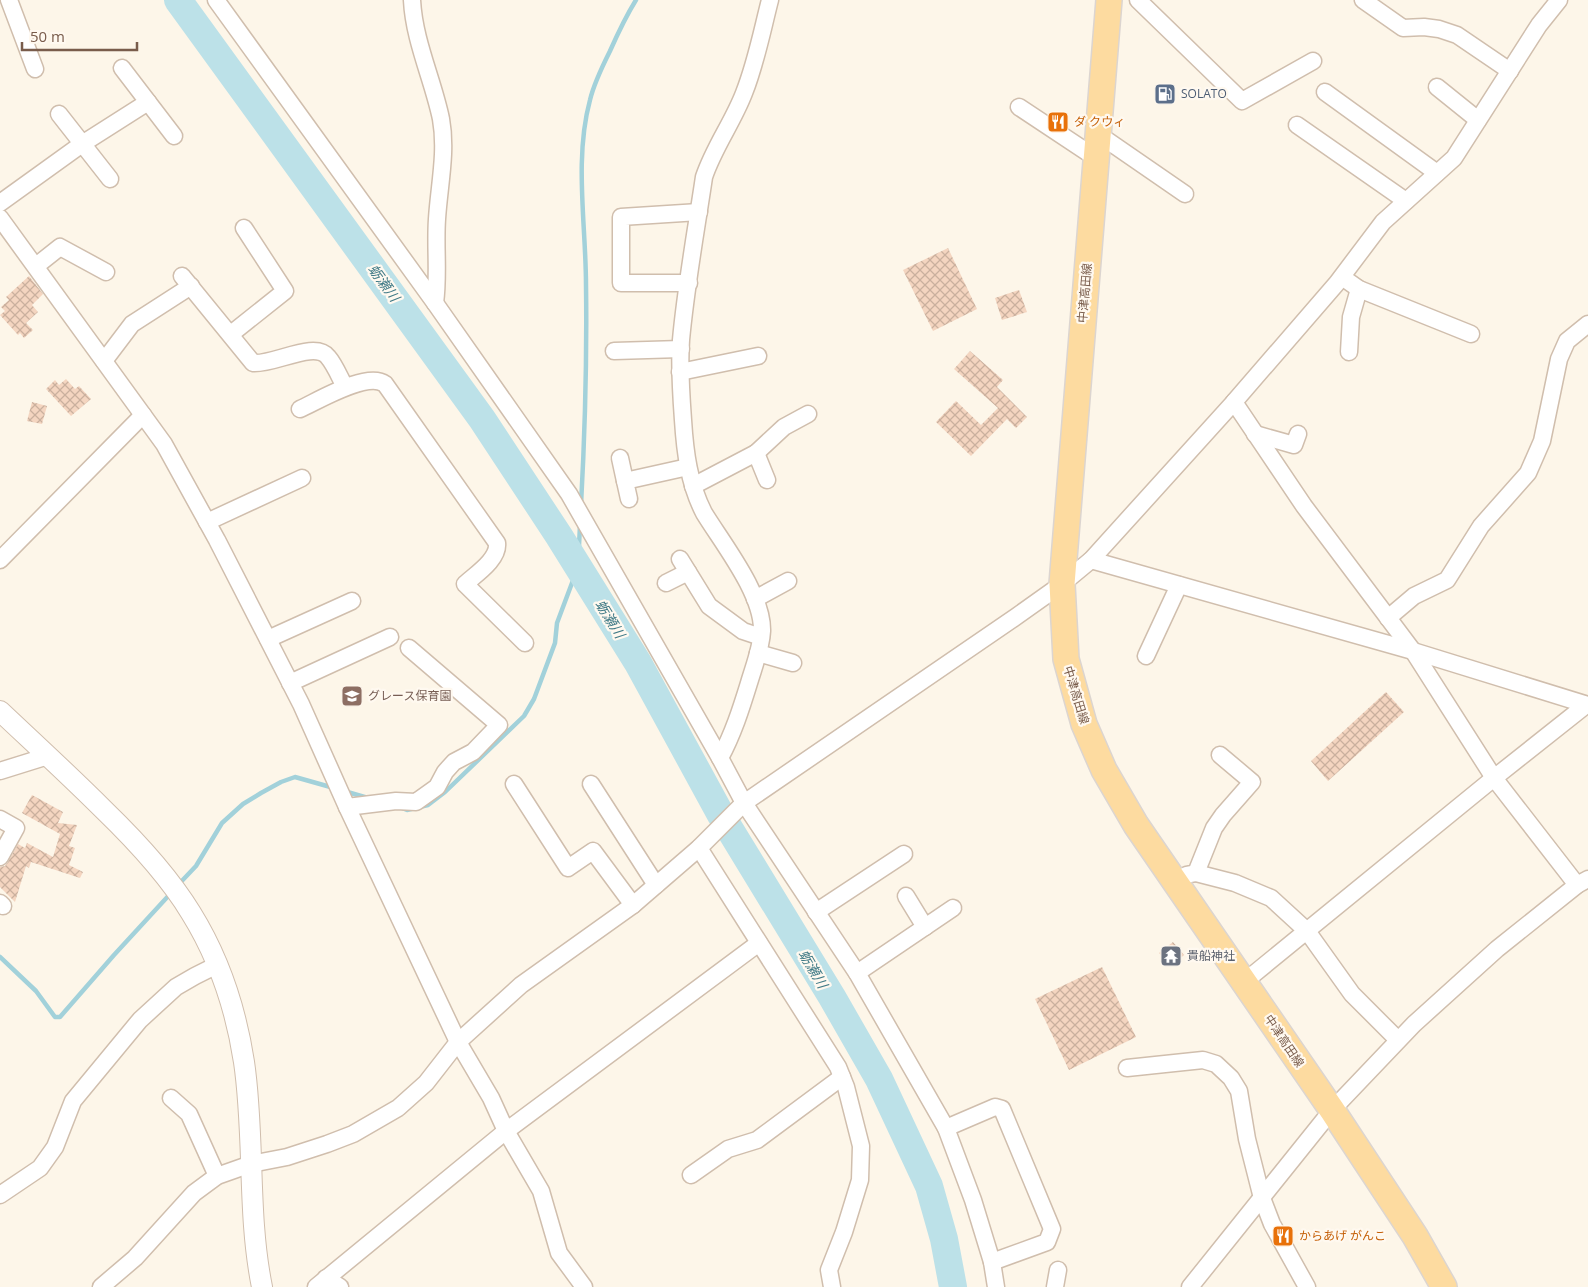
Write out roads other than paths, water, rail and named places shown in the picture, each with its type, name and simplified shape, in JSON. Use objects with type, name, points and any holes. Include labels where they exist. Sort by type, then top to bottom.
[{"type":"main road","name":"中津高田線","points":[[1109,0],[1062,584],[1066,659],[1084,724],[1104,770],[1136,825],[1184,875],[1244,982],[1332,1110],[1415,1236],[1444,1287]]},
{"type":"street","points":[[9,0],[35,70]]},
{"type":"street","points":[[216,0],[435,303],[569,494],[720,758],[742,805],[857,973],[946,1128],[973,1200],[992,1262],[996,1287]]},
{"type":"street","points":[[412,0],[417,31],[442,122],[443,144],[437,220],[437,291],[435,303]]},
{"type":"street","points":[[720,758],[740,712],[760,645],[762,628],[755,599],[748,584],[704,513],[693,486],[684,437],[680,372],[681,349],[704,177],[709,162],[751,74],[770,0]]},
{"type":"street","points":[[1138,0],[1242,101],[1313,61]]},
{"type":"street","points":[[1363,0],[1403,28],[1424,27],[1439,29],[1457,35],[1510,71]]},
{"type":"street","points":[[110,1284],[194,1193],[217,1176],[251,1164],[287,1157],[327,1144],[353,1134],[398,1108],[426,1084],[458,1042],[521,985],[633,905],[701,845],[742,805],[1062,584],[1091,560],[1234,402],[1342,277],[1383,222],[1454,158],[1539,26],[1559,0]]},
{"type":"street","points":[[122,68],[174,136]]},
{"type":"street","points":[[1437,87],[1478,120]]},
{"type":"street","points":[[1325,92],[1437,173]]},
{"type":"street","points":[[0,203],[82,144],[148,102]]},
{"type":"street","points":[[1019,107],[1096,158]]},
{"type":"street","points":[[58,114],[110,179]]},
{"type":"street","points":[[1297,125],[1406,201]]},
{"type":"street","points":[[1098,134],[1185,194]]},
{"type":"street","points":[[689,284],[621,283],[621,218],[699,212]]},
{"type":"street","points":[[3,227],[36,266],[164,444],[207,522],[290,683],[458,1042],[491,1098],[506,1130],[542,1190],[558,1253],[584,1287]]},
{"type":"street","points":[[231,334],[285,291],[244,228]]},
{"type":"street","points":[[36,266],[60,247],[106,272]]},
{"type":"street","points":[[1342,277],[1359,289],[1471,334]]},
{"type":"street","points":[[104,361],[132,324],[187,281],[253,363],[266,363],[309,350],[321,351],[327,356],[345,387]]},
{"type":"street","points":[[1349,352],[1351,317],[1359,289]]},
{"type":"street","points":[[1388,618],[1414,596],[1447,580],[1481,526],[1528,473],[1542,441],[1559,359],[1567,341],[1588,324]]},
{"type":"street","points":[[614,351],[681,349]]},
{"type":"street","points":[[680,372],[758,356]]},
{"type":"street","points":[[300,410],[345,387],[370,381],[382,381],[385,384],[496,543],[495,557],[465,584],[525,643]]},
{"type":"street","points":[[1190,1287],[1332,1110],[1398,1040],[1497,949],[1583,882],[1494,778],[1413,651],[1304,506],[1234,402]]},
{"type":"street","points":[[693,486],[756,453],[784,427],[808,414]]},
{"type":"street","points":[[0,560],[143,415]]},
{"type":"street","points":[[1255,434],[1294,445],[1298,434]]},
{"type":"street","points":[[756,453],[767,480]]},
{"type":"street","points":[[620,458],[629,499]]},
{"type":"street","points":[[625,481],[688,467]]},
{"type":"street","points":[[207,522],[302,478]]},
{"type":"street","points":[[1091,560],[1413,651],[1587,705]]},
{"type":"street","points":[[666,583],[684,565],[709,606],[760,645],[793,663]]},
{"type":"street","points":[[755,599],[788,581]]},
{"type":"street","points":[[1146,656],[1179,585]]},
{"type":"street","points":[[268,639],[352,601]]},
{"type":"street","points":[[290,683],[390,638]]},
{"type":"street","points":[[347,807],[396,801],[416,802],[437,788],[445,772],[454,762],[473,752],[500,725],[410,648]]},
{"type":"street","points":[[1244,982],[1494,778],[1587,705]]},
{"type":"street","points":[[0,711],[127,833],[166,878],[191,913],[217,965],[229,996],[244,1061],[255,1248],[262,1287]]},
{"type":"street","points":[[1220,755],[1252,782],[1223,814],[1184,875],[1235,883],[1271,898],[1306,931],[1352,994],[1398,1040]]},
{"type":"street","points":[[0,771],[48,756]]},
{"type":"street","points":[[514,784],[568,868],[593,851],[633,905]]},
{"type":"street","points":[[591,784],[656,885]]},
{"type":"street","points":[[0,819],[16,828],[0,856]]},
{"type":"street","points":[[701,845],[759,943],[838,1067],[842,1077],[861,1146],[860,1180],[844,1232],[829,1270],[832,1287]]},
{"type":"street","points":[[816,912],[904,854]]},
{"type":"street","points":[[906,896],[925,927]]},
{"type":"street","points":[[857,973],[953,908]]},
{"type":"street","points":[[327,1284],[506,1130],[759,943]]},
{"type":"street","points":[[0,1195],[40,1168],[55,1147],[73,1100],[140,1020],[176,987],[217,965]]},
{"type":"street","points":[[1127,1068],[1203,1060],[1216,1064],[1231,1078],[1238,1091],[1247,1139],[1262,1198],[1272,1224],[1307,1287]]},
{"type":"street","points":[[691,1175],[728,1149],[757,1140],[842,1077]]},
{"type":"street","points":[[171,1098],[189,1114],[217,1176]]},
{"type":"street","points":[[946,1128],[996,1107],[1002,1109],[1052,1229],[1047,1242],[992,1262]]},
{"type":"street","points":[[1055,1287],[1058,1270]]},
{"type":"waterway","name":"蛎瀬川","points":[[178,0],[482,419],[559,536],[638,663],[721,815],[832,997],[879,1079],[929,1186],[944,1239],[953,1287]]},
{"type":"waterway","points":[[581,505],[585,423],[586,340],[586,262],[582,192],[585,122],[590,100],[601,69],[636,0]]},
{"type":"waterway","points":[[402,808],[407,810],[428,805],[445,792],[524,716],[534,699],[555,643],[557,623],[578,567],[580,525]]},
{"type":"waterway","points":[[178,885],[196,866],[222,823],[243,804],[281,782],[295,777],[334,788]]},
{"type":"waterway","points":[[344,791],[368,798]]},
{"type":"waterway","points":[[0,957],[36,991],[55,1017],[60,1017],[171,893]]},
{"type":"place","name":"SOLATO","points":[[1165,94]]},
{"type":"place","name":"ダ クウィ","points":[[1058,122]]},
{"type":"place","name":"グレース保育園","points":[[352,696]]},
{"type":"place","name":"貴船神社","points":[[1171,956]]},
{"type":"place","name":"からあげ がんこ","points":[[1283,1236]]}]
